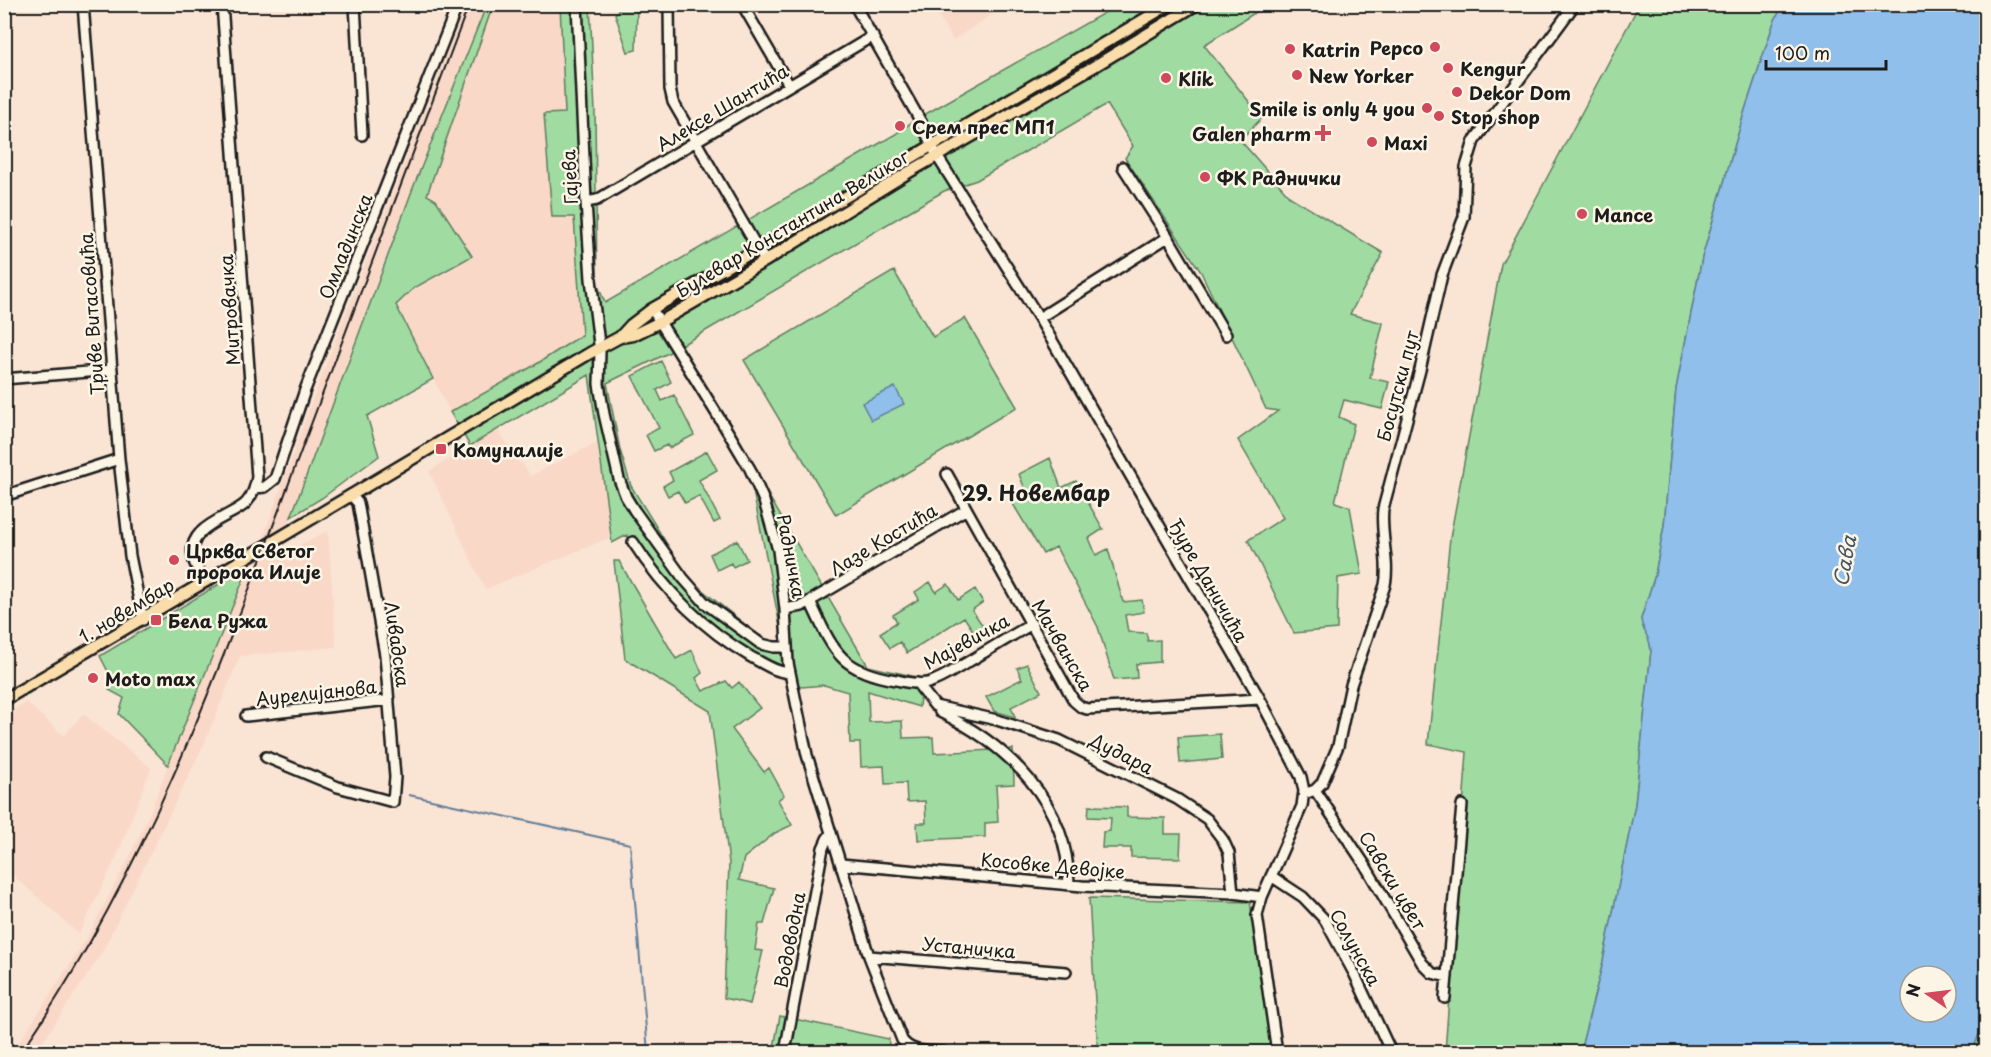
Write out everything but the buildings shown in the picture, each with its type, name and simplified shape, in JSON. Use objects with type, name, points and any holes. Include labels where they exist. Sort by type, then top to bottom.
[{"type":"main road","name":"Булевар Константина Великог","points":[[620,337],[652,309],[758,249],[1170,4]]},
{"type":"main road","name":"Булевар Константина Великог","points":[[265,548],[599,348],[620,337],[633,335],[660,322],[1197,4]]},
{"type":"main road","name":"1. новембар","points":[[4,700],[265,548]]},
{"type":"street","name":"Триве Витасовића","points":[[83,4],[118,459],[130,556],[143,620]]},
{"type":"street","name":"Митровачка","points":[[222,4],[257,457],[255,488]]},
{"type":"street","points":[[355,4],[362,135]]},
{"type":"street","name":"Омладинска","points":[[255,488],[269,485],[275,479],[305,390],[458,4]]},
{"type":"street","name":"Гајева","points":[[577,4],[586,202],[599,348],[599,384],[619,478],[626,497],[683,578],[705,603],[761,644],[787,647]]},
{"type":"street","points":[[669,4],[670,95],[765,261]]},
{"type":"street","points":[[742,4],[789,85]]},
{"type":"street","name":"Ђуре Даничића","points":[[854,4],[937,156],[1039,318],[1260,699],[1300,777],[1304,794]]},
{"type":"street","name":"Босутски пут","points":[[1315,790],[1322,783],[1338,746],[1352,685],[1385,585],[1387,570],[1382,529],[1383,509],[1420,370],[1442,275],[1464,217],[1464,177],[1468,158],[1474,141],[1575,4]]},
{"type":"street","name":"Алексе Шантића","points":[[586,202],[597,200],[873,36]]},
{"type":"street","points":[[1123,167],[1226,335]]},
{"type":"street","points":[[1039,318],[1168,237]]},
{"type":"street","name":"Радничка","points":[[652,309],[731,437],[764,501],[778,550],[789,673],[807,755],[830,835]]},
{"type":"street","points":[[4,379],[112,369]]},
{"type":"street","points":[[4,496],[118,459]]},
{"type":"street","name":"Мачванска","points":[[946,474],[1074,701],[1084,709],[1260,699]]},
{"type":"street","points":[[205,581],[194,560],[195,543],[206,527],[244,505],[255,488]]},
{"type":"street","name":"Ливадска","points":[[266,757],[338,787],[393,802],[395,777],[385,655],[358,503],[351,495]]},
{"type":"street","name":"Лазе Костића","points":[[785,609],[802,606],[965,510]]},
{"type":"street","points":[[633,542],[658,577],[692,614],[722,639],[779,672],[789,673]]},
{"type":"street","name":"Мајевичка","points":[[810,601],[831,642],[843,660],[852,667],[879,677],[917,683],[928,683],[945,675],[1032,624]]},
{"type":"street","points":[[917,683],[940,712],[976,731],[1005,753],[1034,785],[1047,805],[1064,844],[1069,867],[1069,884]]},
{"type":"street","name":"Аурелијанова","points":[[246,716],[389,700]]},
{"type":"street","name":"Дудара","points":[[938,707],[997,720],[1059,740],[1178,799],[1207,819],[1223,840],[1229,853],[1233,893]]},
{"type":"street","points":[[1277,1053],[1257,915],[1262,897],[1298,817],[1304,794],[1315,790]]},
{"type":"street","name":"Савски цвет","points":[[1315,790],[1364,861],[1422,963],[1432,973],[1447,977]]},
{"type":"street","points":[[1446,998],[1462,805]]},
{"type":"street","points":[[830,835],[869,956],[902,1040],[906,1046],[915,1050],[943,1053]]},
{"type":"street","name":"Водоводна","points":[[785,1053],[823,849],[830,835]]},
{"type":"street","name":"Косовке Девојке","points":[[841,864],[1069,884],[1233,893],[1262,897]]},
{"type":"street","name":"Солунска","points":[[1271,876],[1303,897],[1325,920],[1355,975],[1391,1053]]},
{"type":"street","name":"Устаничка","points":[[869,956],[1066,972]]},
{"type":"shaded area","points":[[466,5],[487,5],[413,188],[277,556],[328,531],[336,647],[240,656],[204,744],[101,954],[36,1052],[13,1052],[87,938],[153,806],[249,566],[262,541],[313,398]]},
{"type":"shaded area","points":[[493,5],[560,5],[565,113],[544,114],[552,217],[574,217],[582,335],[535,365],[450,412],[396,305],[414,288],[472,256],[426,195]]},
{"type":"shaded area","points":[[932,5],[1006,5],[953,40]]},
{"type":"shaded area","points":[[498,430],[530,476],[598,442],[611,537],[485,589],[429,471]]},
{"type":"shaded area","points":[[26,702],[64,736],[83,714],[151,768],[117,856],[79,934],[5,868],[5,715]]},
{"type":"green space","points":[[487,4],[493,5],[427,195],[436,200],[472,256],[414,288],[396,305],[433,379],[367,416],[379,456],[322,498],[291,517],[413,188]]},
{"type":"green space","points":[[560,5],[590,5],[595,112],[597,283],[605,303],[894,135],[915,120],[1118,5],[1267,5],[1204,45],[1262,118],[1240,140],[1290,197],[1383,253],[1350,314],[1383,323],[1370,378],[1389,382],[1382,409],[1344,400],[1339,417],[1354,424],[1335,502],[1350,507],[1362,574],[1338,578],[1337,629],[1294,633],[1248,540],[1283,518],[1238,440],[1278,411],[1266,409],[1201,272],[1125,158],[1133,146],[1107,104],[977,180],[944,191],[668,353],[607,383],[620,450],[631,486],[678,562],[696,585],[757,634],[770,641],[783,641],[752,486],[763,486],[868,666],[922,678],[919,707],[868,691],[869,722],[902,721],[903,738],[933,737],[934,753],[1013,749],[1014,784],[996,785],[998,822],[985,823],[985,837],[918,840],[917,823],[926,823],[925,801],[907,802],[906,783],[885,784],[884,766],[861,767],[860,743],[850,743],[848,692],[824,685],[802,687],[742,653],[649,568],[627,535],[612,543],[589,375],[470,446],[450,412],[535,365],[582,335],[574,217],[552,217],[544,114],[565,113]]},
{"type":"green space","points":[[623,5],[637,5],[636,50],[628,52],[615,14]]},
{"type":"green space","points":[[1639,5],[1783,5],[1774,22],[1745,110],[1702,258],[1676,389],[1664,526],[1655,575],[1641,619],[1644,630],[1649,636],[1651,651],[1635,805],[1602,966],[1580,1052],[1445,1052],[1467,752],[1428,744],[1450,538],[1501,264]]},
{"type":"green space","points":[[894,271],[933,337],[965,318],[1017,407],[836,515],[744,360]]},
{"type":"green space","points":[[661,361],[671,382],[657,390],[662,401],[674,395],[694,435],[669,448],[667,445],[654,451],[646,435],[659,428],[632,376]]},
{"type":"green space","points":[[707,451],[717,470],[699,480],[720,520],[714,523],[699,496],[685,503],[678,491],[668,496],[663,486],[673,480],[669,472]]},
{"type":"green space","points":[[1050,458],[1061,488],[1076,481],[1103,529],[1089,538],[1096,555],[1108,549],[1123,602],[1142,600],[1144,612],[1125,615],[1128,632],[1146,633],[1148,641],[1160,640],[1160,662],[1136,664],[1137,678],[1114,680],[1098,627],[1056,547],[1043,554],[1010,499],[1025,489],[1019,474]]},
{"type":"green space","points":[[737,540],[747,560],[733,567],[731,563],[717,570],[710,554]]},
{"type":"green space","points":[[614,561],[619,561],[676,659],[692,650],[702,673],[696,678],[703,691],[726,681],[732,688],[739,682],[760,708],[732,729],[764,772],[769,768],[784,795],[778,800],[792,825],[775,833],[744,858],[739,880],[774,888],[764,924],[759,924],[755,950],[763,951],[750,1004],[724,998],[729,863],[710,711],[625,659]]},
{"type":"green space","points":[[249,566],[168,765],[119,714],[124,698],[109,690],[113,681],[100,656]]},
{"type":"green space","points":[[930,582],[936,592],[948,584],[958,600],[975,589],[983,602],[972,610],[983,626],[974,632],[964,617],[907,653],[900,642],[890,648],[880,633],[897,622],[893,615],[919,599],[915,592]]},
{"type":"green space","points":[[1027,664],[1041,692],[1011,707],[1015,717],[994,711],[986,697],[1022,679],[1017,668]]},
{"type":"green space","points":[[1220,734],[1222,759],[1180,763],[1178,737]]},
{"type":"green space","points":[[1089,806],[1127,807],[1127,817],[1165,818],[1165,834],[1181,834],[1180,858],[1131,857],[1131,848],[1102,848],[1103,832],[1110,831],[1111,818],[1088,817]]},
{"type":"green space","points":[[1089,898],[1250,902],[1274,1052],[1098,1052]]},
{"type":"green space","points":[[780,1016],[889,1039],[888,1052],[773,1052]]},
{"type":"green space","points":[[1986,1018],[1986,1052],[1972,1052]]},
{"type":"water","name":"Сава","points":[[1783,5],[1986,5],[1986,1017],[1972,1052],[1580,1052],[1602,966],[1635,805],[1651,651],[1641,619],[1655,575],[1664,526],[1676,389],[1702,258],[1745,110],[1774,22]]},
{"type":"water","points":[[895,387],[904,404],[871,420],[862,403]]},
{"type":"waterway","points":[[409,795],[630,844],[648,1052]]},
{"type":"railway","points":[[21,1052],[65,984],[106,914],[142,842],[208,694],[469,4]]},
{"type":"place","name":"Pepco","points":[[1435,47]]},
{"type":"place","name":"Katrin","points":[[1290,49]]},
{"type":"place","name":"Kengur","points":[[1448,68]]},
{"type":"place","name":"New Yorker","points":[[1297,75]]},
{"type":"place","name":"Klik","points":[[1166,78]]},
{"type":"place","name":"Dekor Dom","points":[[1457,92]]},
{"type":"place","name":"Smile is only 4 you","points":[[1427,108]]},
{"type":"place","name":"Stop shop","points":[[1439,116]]},
{"type":"place","name":"Срем прес МП1","points":[[900,126]]},
{"type":"place","name":"Galen pharm","points":[[1323,133]]},
{"type":"place","name":"Maxi","points":[[1372,142]]},
{"type":"place","name":"ФК Раднички","points":[[1205,177]]},
{"type":"place","name":"Mance","points":[[1582,214]]},
{"type":"place","name":"Комуналије","points":[[441,449]]},
{"type":"place","name":"Црква Светог пророка Илије","points":[[174,560]]},
{"type":"place","name":"Бела Ружа","points":[[156,620]]},
{"type":"place","name":"Moto max","points":[[93,678]]},
{"type":"district","name":"29. Новембар","points":[[1036,492]]}]
